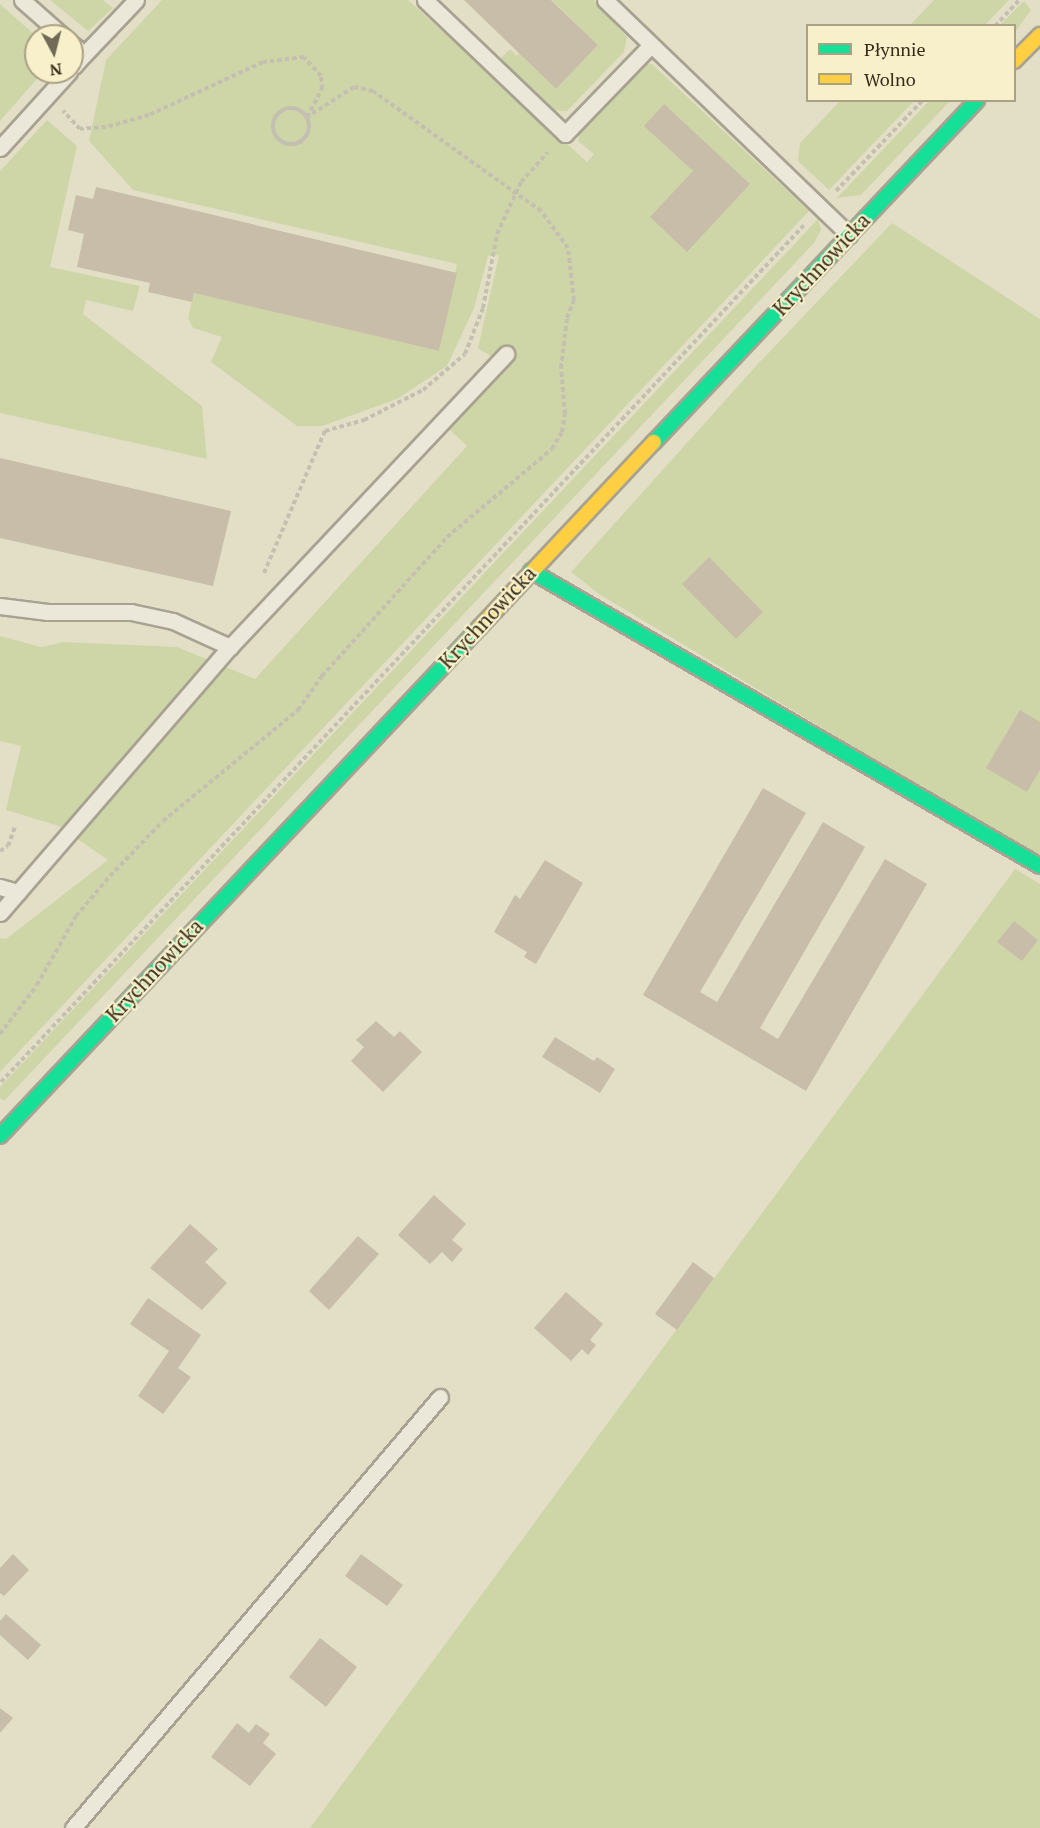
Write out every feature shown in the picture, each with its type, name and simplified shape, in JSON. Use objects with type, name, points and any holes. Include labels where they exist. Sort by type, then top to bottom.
[{"type":"street","points":[[1016,59],[1040,35]]},
{"type":"street","name":"Krychnowicka","points":[[0,1136],[975,102]]},
{"type":"street","points":[[531,571],[1040,866]]},
{"type":"lane","points":[[22,0],[49,24]]},
{"type":"lane","points":[[84,55],[136,0]]},
{"type":"lane","points":[[425,0],[565,134],[651,45]]},
{"type":"lane","points":[[605,0],[819,209],[849,235]]},
{"type":"lane","points":[[0,148],[58,84]]},
{"type":"lane","points":[[0,913],[230,647],[506,354]]},
{"type":"lane","points":[[0,606],[48,612],[131,612],[173,621],[230,647]]},
{"type":"lane","points":[[0,886],[18,892]]},
{"type":"lane","points":[[73,1828],[440,1397]]},
{"type":"path","points":[[997,24],[1019,0]]},
{"type":"path","points":[[48,95],[80,129],[106,127],[149,115],[263,62],[304,57],[321,76],[322,89],[308,117],[310,127],[298,144],[288,145],[273,131],[280,112],[289,108],[308,117]]},
{"type":"path","points":[[0,1034],[25,1004],[76,916],[110,876],[163,821],[298,710],[322,676],[447,537],[552,449],[565,414],[561,368],[567,318],[574,300],[573,274],[567,248],[553,224],[516,193],[373,91],[354,87],[308,117]]},
{"type":"path","points":[[0,1083],[921,102]]},
{"type":"path","points":[[257,580],[264,572],[326,431],[363,420],[423,390],[465,354],[483,308],[497,234],[516,193],[565,134]]},
{"type":"path","points":[[0,851],[8,846],[15,827]]},
{"type":"green space","points":[[50,0],[103,0],[113,8],[88,31],[84,28],[84,24],[79,24]]},
{"type":"green space","points":[[162,0],[408,0],[587,162],[594,154],[578,141],[580,130],[639,63],[652,64],[809,211],[0,1072],[0,938],[6,939],[108,860],[59,826],[6,810],[21,746],[0,741],[0,636],[41,647],[64,642],[177,647],[255,679],[467,446],[448,428],[507,367],[478,348],[499,255],[488,256],[474,308],[447,366],[397,399],[322,426],[297,426],[211,362],[222,337],[193,328],[188,318],[194,293],[439,351],[457,264],[133,190],[89,141],[106,60]]},
{"type":"green space","points":[[552,0],[594,0],[627,37],[624,52],[567,111],[551,110],[501,58],[510,49],[517,56],[519,53],[556,89],[598,45]]},
{"type":"green space","points":[[934,0],[1009,0],[986,24],[911,24]]},
{"type":"green space","points":[[1024,1],[1031,10],[1016,31],[1016,24],[1001,24]]},
{"type":"green space","points":[[0,4],[24,25],[24,84],[32,84],[0,121]]},
{"type":"green space","points":[[839,102],[913,102],[829,190],[798,161],[800,143]]},
{"type":"green space","points":[[928,102],[949,102],[861,195],[837,198]]},
{"type":"green space","points":[[47,120],[77,146],[50,267],[140,286],[133,311],[86,300],[83,314],[202,406],[207,459],[0,413],[0,171]]},
{"type":"green space","points":[[818,219],[821,230],[814,243],[4,1101],[0,1098],[0,1087]]},
{"type":"green space","points":[[892,223],[1040,319],[1040,859],[599,594],[571,572],[756,366]]},
{"type":"green space","points":[[1015,869],[1040,884],[1040,1828],[310,1828]]},
{"type":"building","points":[[464,0],[551,0],[598,45],[556,89]]},
{"type":"building","points":[[664,104],[750,184],[687,252],[650,217],[693,171],[644,126]]},
{"type":"building","points":[[96,187],[457,273],[439,351],[194,293],[192,302],[148,292],[150,283],[77,267],[84,234],[68,230],[76,195],[93,199]]},
{"type":"building","points":[[0,458],[231,511],[213,586],[0,538]]},
{"type":"building","points":[[709,557],[763,612],[736,639],[682,584]]},
{"type":"building","points":[[1020,710],[1040,722],[1040,770],[1027,792],[986,768]]},
{"type":"building","points":[[763,788],[806,813],[700,992],[717,1002],[823,822],[865,847],[760,1028],[778,1039],[885,859],[927,884],[806,1091],[643,995]]},
{"type":"building","points":[[545,860],[583,883],[536,964],[524,957],[527,952],[494,932],[515,895],[520,899]]},
{"type":"building","points":[[1014,921],[1038,940],[1022,961],[997,942]]},
{"type":"building","points":[[376,1021],[394,1037],[400,1031],[422,1052],[383,1092],[351,1061],[364,1047],[356,1040]]},
{"type":"building","points":[[555,1037],[594,1061],[597,1057],[615,1069],[600,1093],[542,1057]]},
{"type":"building","points":[[434,1195],[466,1224],[452,1240],[463,1249],[452,1262],[442,1252],[430,1264],[398,1235]]},
{"type":"building","points":[[190,1224],[218,1249],[205,1262],[227,1283],[202,1310],[150,1268]]},
{"type":"building","points":[[358,1236],[379,1254],[329,1310],[309,1291]]},
{"type":"building","points":[[693,1262],[714,1278],[677,1330],[655,1314]]},
{"type":"building","points":[[566,1292],[603,1324],[590,1340],[596,1345],[588,1355],[582,1349],[571,1361],[534,1328]]},
{"type":"building","points":[[148,1298],[201,1335],[178,1368],[191,1377],[163,1414],[138,1396],[169,1351],[130,1324]]},
{"type":"building","points":[[13,1554],[29,1570],[4,1596],[0,1593],[0,1568]]},
{"type":"building","points":[[361,1554],[403,1585],[387,1606],[345,1576]]},
{"type":"building","points":[[6,1614],[41,1645],[28,1660],[0,1635],[0,1621]]},
{"type":"building","points":[[320,1638],[357,1667],[326,1707],[289,1677]]},
{"type":"building","points":[[0,1708],[13,1718],[0,1733]]},
{"type":"building","points":[[237,1723],[249,1733],[256,1724],[270,1734],[263,1743],[276,1754],[250,1786],[211,1757]]},
{"type":"traffic: fast","points":[[654,442],[975,102]]},
{"type":"traffic: fast","points":[[531,571],[1040,866]]},
{"type":"traffic: fast","points":[[0,1136],[480,627]]},
{"type":"traffic: slow","points":[[1016,59],[1040,35]]},
{"type":"traffic: slow","points":[[480,627],[654,442]]}]
